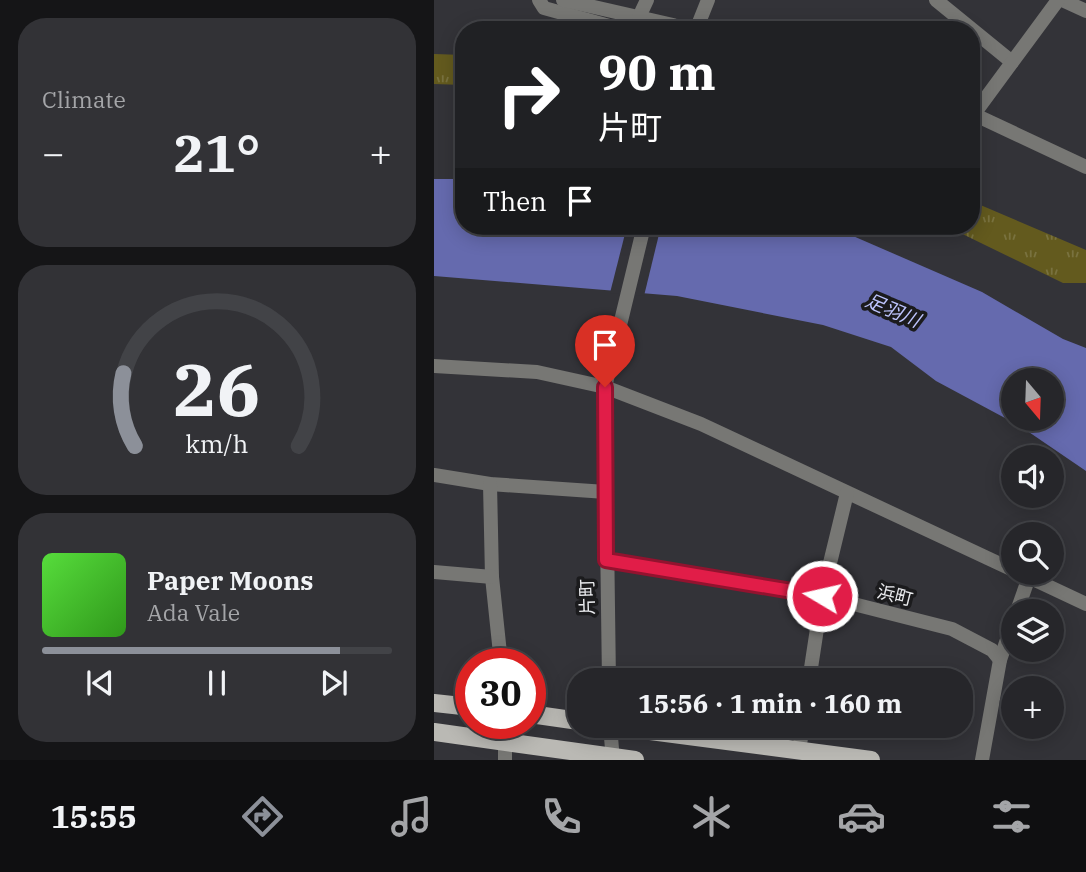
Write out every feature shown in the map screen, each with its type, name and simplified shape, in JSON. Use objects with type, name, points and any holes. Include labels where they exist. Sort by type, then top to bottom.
[{"type":"main road","points":[[434,702],[455,704]]},
{"type":"main road","points":[[546,716],[567,719]]},
{"type":"main road","points":[[434,732],[505,751],[635,760]]},
{"type":"main road","points":[[705,738],[871,760]]},
{"type":"street","points":[[539,0],[544,8],[591,21]]},
{"type":"street","points":[[563,0],[656,21]]},
{"type":"street","points":[[639,17],[648,0]]},
{"type":"street","points":[[700,21],[708,0]]},
{"type":"street","points":[[936,0],[962,21]]},
{"type":"street","points":[[980,104],[1060,0],[1086,11]]},
{"type":"street","points":[[980,36],[1012,62]]},
{"type":"street","points":[[980,116],[1086,167]]},
{"type":"street","name":"片町","points":[[609,668],[605,387],[642,235]]},
{"type":"street","points":[[434,366],[537,372],[605,387],[701,424],[1001,564]]},
{"type":"street","points":[[434,475],[489,484],[606,492]]},
{"type":"street","points":[[489,484],[492,577],[499,648]]},
{"type":"street","points":[[811,668],[822,596],[847,493]]},
{"type":"street","name":"浜町","points":[[606,560],[822,596],[952,629],[992,650],[1000,660]]},
{"type":"street","points":[[434,572],[492,577]]},
{"type":"street","points":[[1046,585],[1086,604]]},
{"type":"street","points":[[982,760],[1001,657]]},
{"type":"street","points":[[612,738],[613,759]]},
{"type":"street","points":[[799,750],[801,738]]},
{"type":"green space","points":[[434,54],[455,55],[455,85],[434,84]]},
{"type":"green space","points":[[980,205],[1086,250],[1086,283],[1063,283],[964,235],[980,235]]},
{"type":"water","name":"足羽川","points":[[434,179],[455,179],[455,235],[851,235],[982,292],[1063,339],[1086,348],[1086,471],[1064,456],[1064,445],[1048,445],[1027,431],[1064,431],[1064,368],[1001,368],[1001,416],[936,381],[891,347],[823,325],[677,296],[434,276]]},
{"type":"pier","points":[[625,235],[659,235],[644,296],[610,293]]},
{"type":"route","points":[[605,387],[606,560],[822,596]]}]
